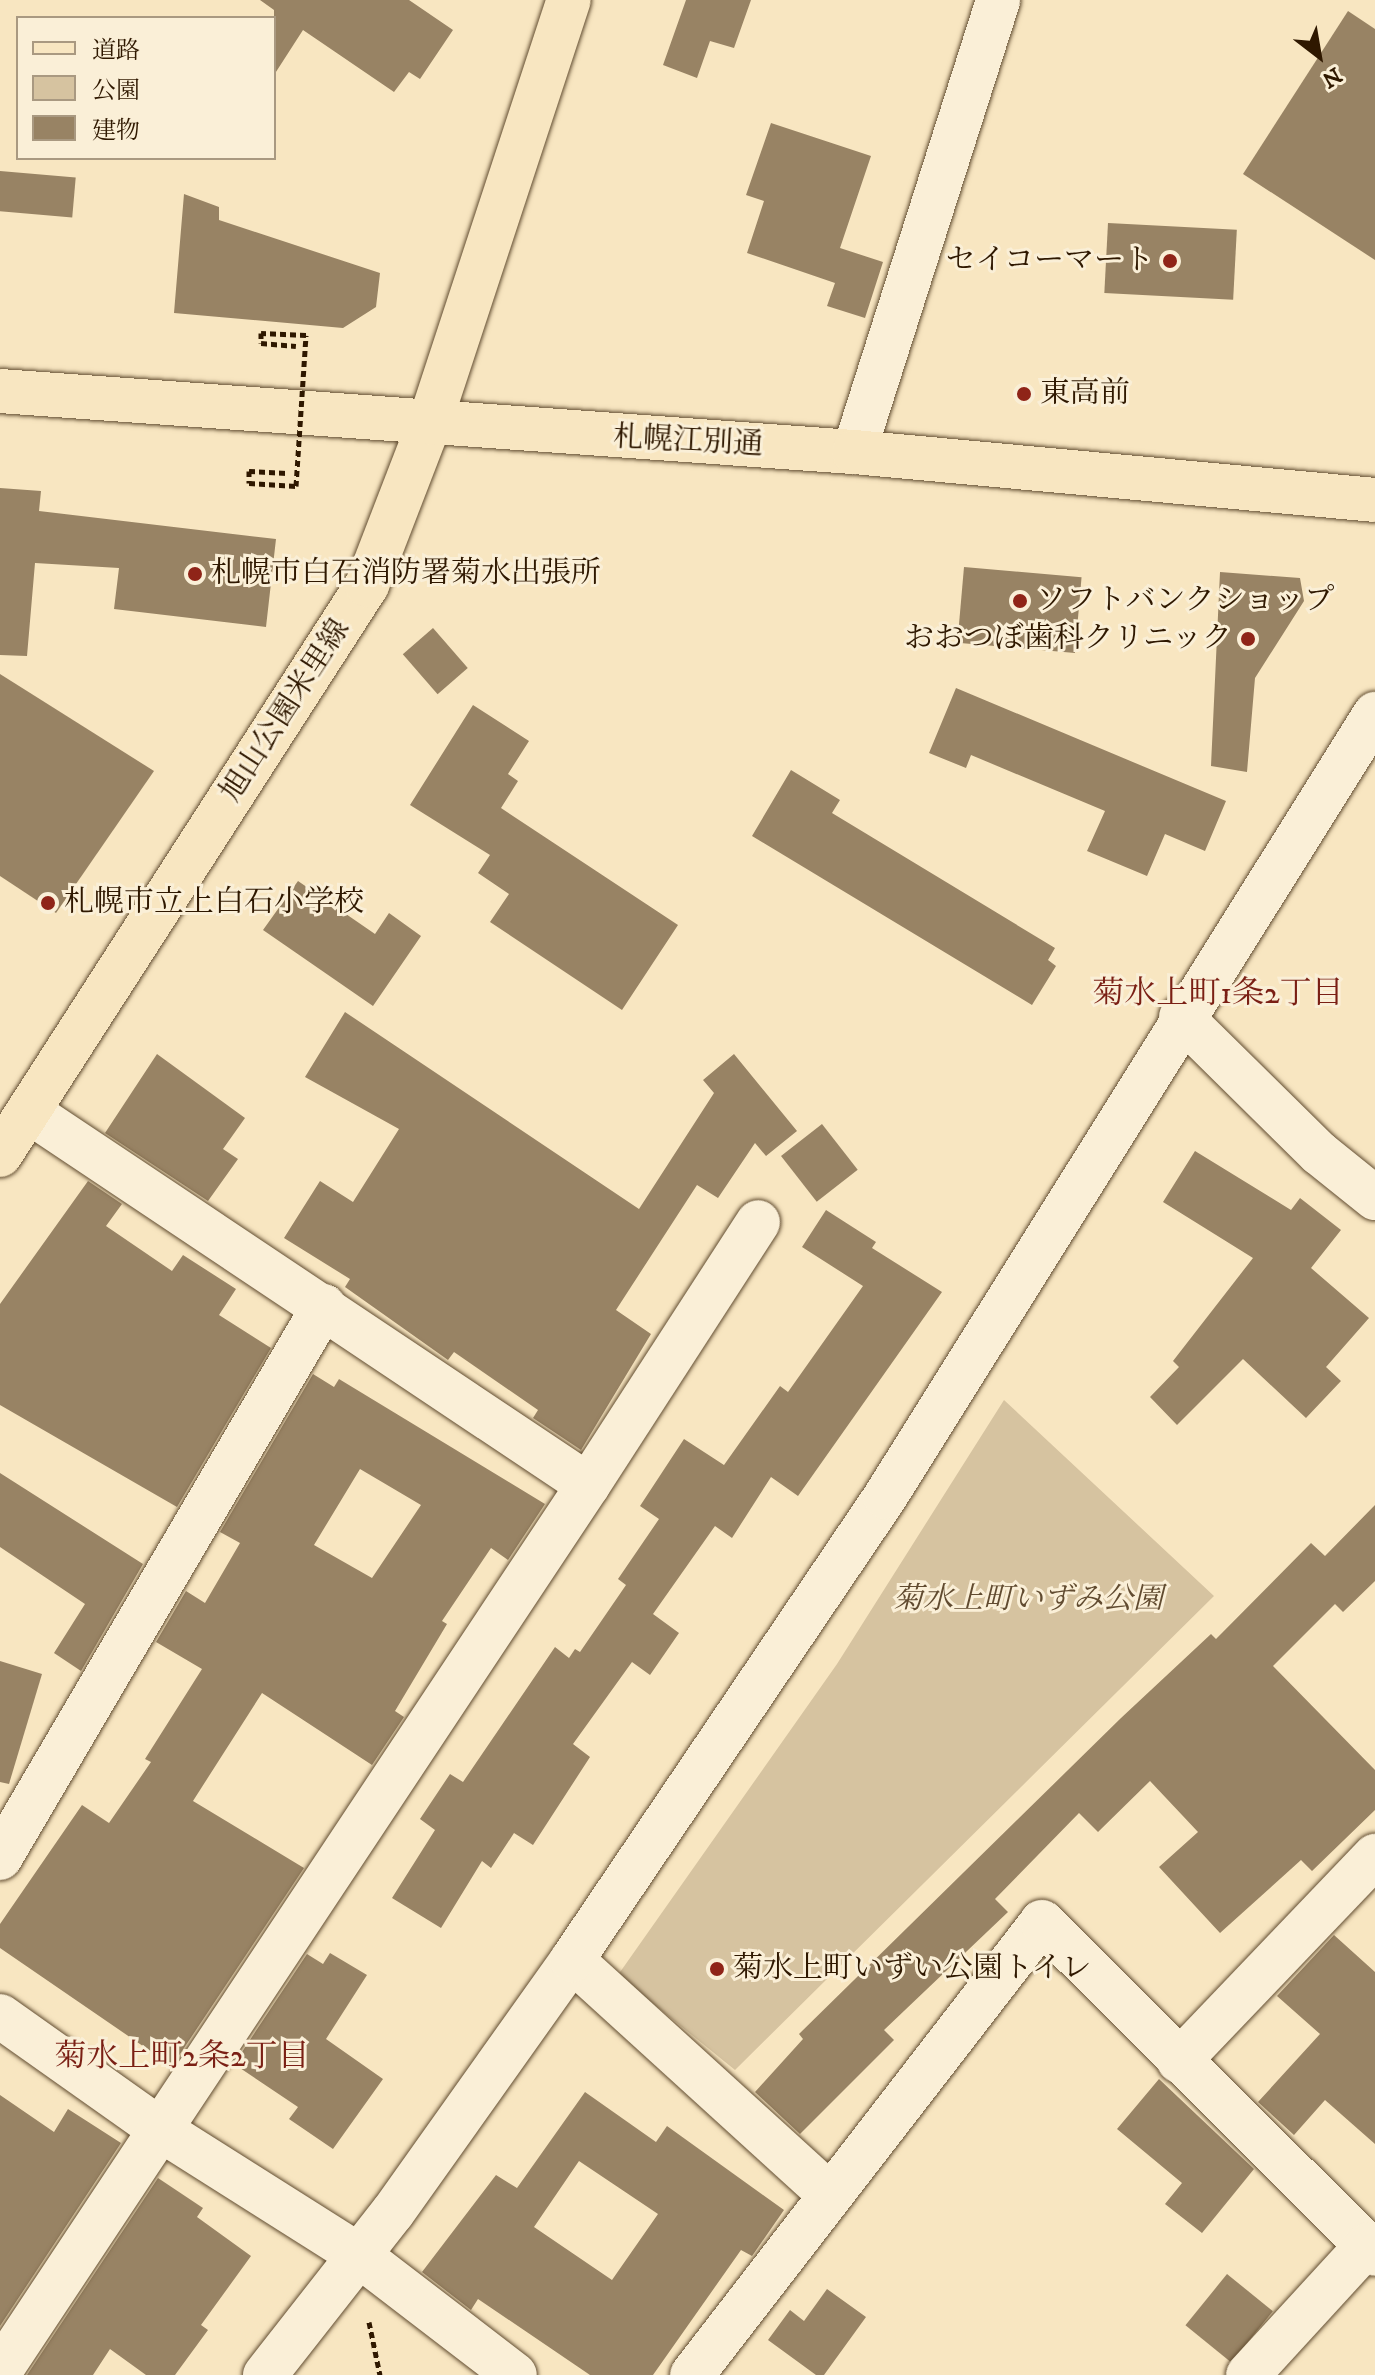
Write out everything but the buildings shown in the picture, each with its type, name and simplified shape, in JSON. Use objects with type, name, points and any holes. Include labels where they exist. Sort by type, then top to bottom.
[{"type":"main road","name":"旭山公園米里線","points":[[0,1155],[367,585],[430,422],[569,0]]},
{"type":"main road","name":"札幌江別通","points":[[0,391],[854,452],[1375,500]]},
{"type":"street","points":[[854,452],[998,0]]},
{"type":"street","points":[[265,2375],[360,2256],[572,1960],[885,1497],[1181,1017],[1375,714]]},
{"type":"street","points":[[1181,1017],[1319,1153],[1375,1198]]},
{"type":"street","points":[[28,1111],[588,1485]]},
{"type":"street","points":[[0,2371],[164,2132],[758,1222]]},
{"type":"street","points":[[0,1858],[324,1306]]},
{"type":"street","points":[[1179,2061],[1375,1856]]},
{"type":"street","points":[[692,2375],[828,2193],[1042,1922],[1371,2250],[1248,2375]]},
{"type":"street","points":[[572,1960],[828,2193]]},
{"type":"street","points":[[0,2016],[164,2132],[360,2256],[515,2375]]},
{"type":"path","points":[[287,473],[249,471],[249,483],[296,486],[306,335],[261,333],[261,343],[296,346]]},
{"type":"path","points":[[368,2313],[380,2375]]},
{"type":"green space","name":"菊水上町いずみ公園","points":[[1004,1400],[1214,1596],[735,2070],[618,1975],[837,1664]]},
{"type":"place","name":"セイコーマート","points":[[1170,261]]},
{"type":"place","name":"東高前","points":[[1024,394]]},
{"type":"place","name":"札幌市白石消防署菊水出張所","points":[[195,574]]},
{"type":"place","name":"ソフトバンクショップ","points":[[1020,601]]},
{"type":"place","name":"おおつぼ歯科クリニック","points":[[1248,639]]},
{"type":"place","name":"札幌市立上白石小学校","points":[[48,903]]},
{"type":"place","name":"菊水上町いずい公園トイレ","points":[[717,1969]]},
{"type":"district","name":"菊水上町1条2丁目","points":[[1218,994]]},
{"type":"district","name":"菊水上町2条2丁目","points":[[182,2057]]}]
